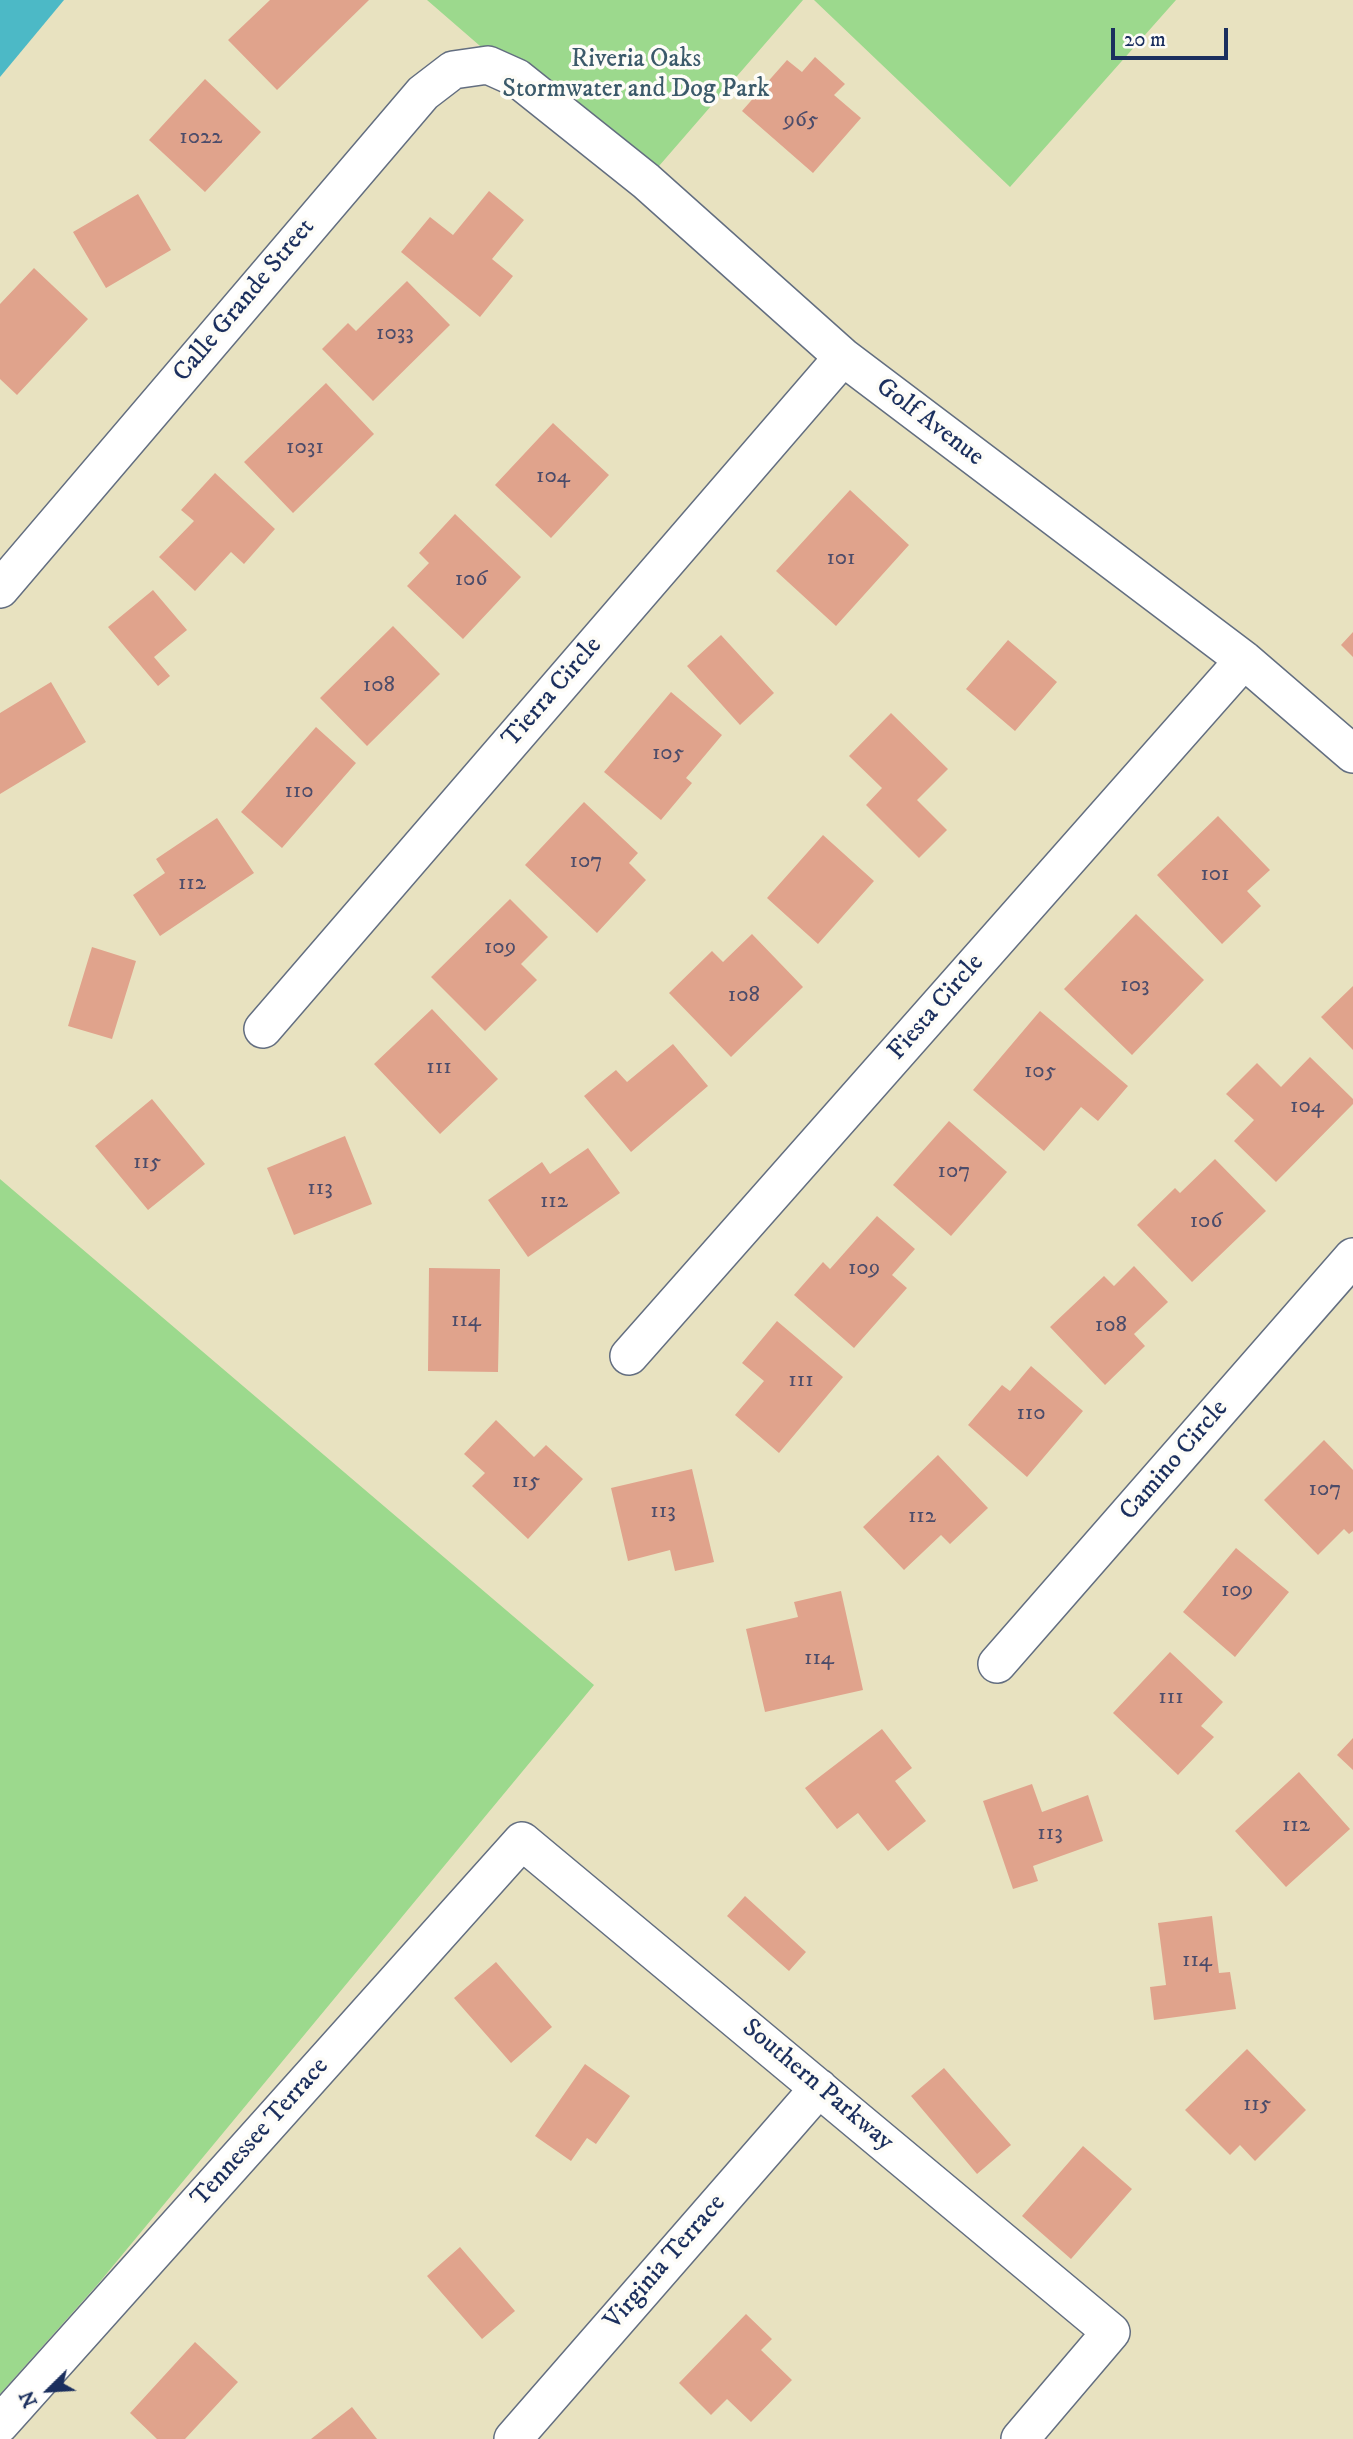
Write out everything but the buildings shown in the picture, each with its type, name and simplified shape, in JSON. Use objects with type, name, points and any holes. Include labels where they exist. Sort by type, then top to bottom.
[{"type":"street","name":"Calle Grande Street","points":[[0,589],[423,93],[453,70],[488,65],[517,78]]},
{"type":"street","name":"Golf Avenue","points":[[517,78],[646,181],[843,357],[1244,660],[1353,754]]},
{"type":"street","name":"Tierra Circle","points":[[263,1029],[843,357]]},
{"type":"street","name":"Fiesta Circle","points":[[629,1356],[1244,660]]},
{"type":"street","name":"Camino Circle","points":[[998,1664],[1353,1257]]},
{"type":"street","name":"Southern Parkway","points":[[522,1840],[1111,2332],[1020,2439]]},
{"type":"street","name":"Tennessee Terrace","points":[[0,2424],[522,1840]]},
{"type":"street","name":"Virginia Terrace","points":[[513,2439],[820,2088]]},
{"type":"green space","name":"Riveria Oaks Stormwater and Dog Park","points":[[427,0],[803,0],[646,181],[517,78]]},
{"type":"green space","name":"Riveria Oaks Stormwater and Dog Park","points":[[814,0],[1176,0],[1010,187]]},
{"type":"green space","points":[[0,1179],[594,1685],[98,2284],[0,2394]]},
{"type":"water","points":[[0,0],[64,0],[0,77]]}]
